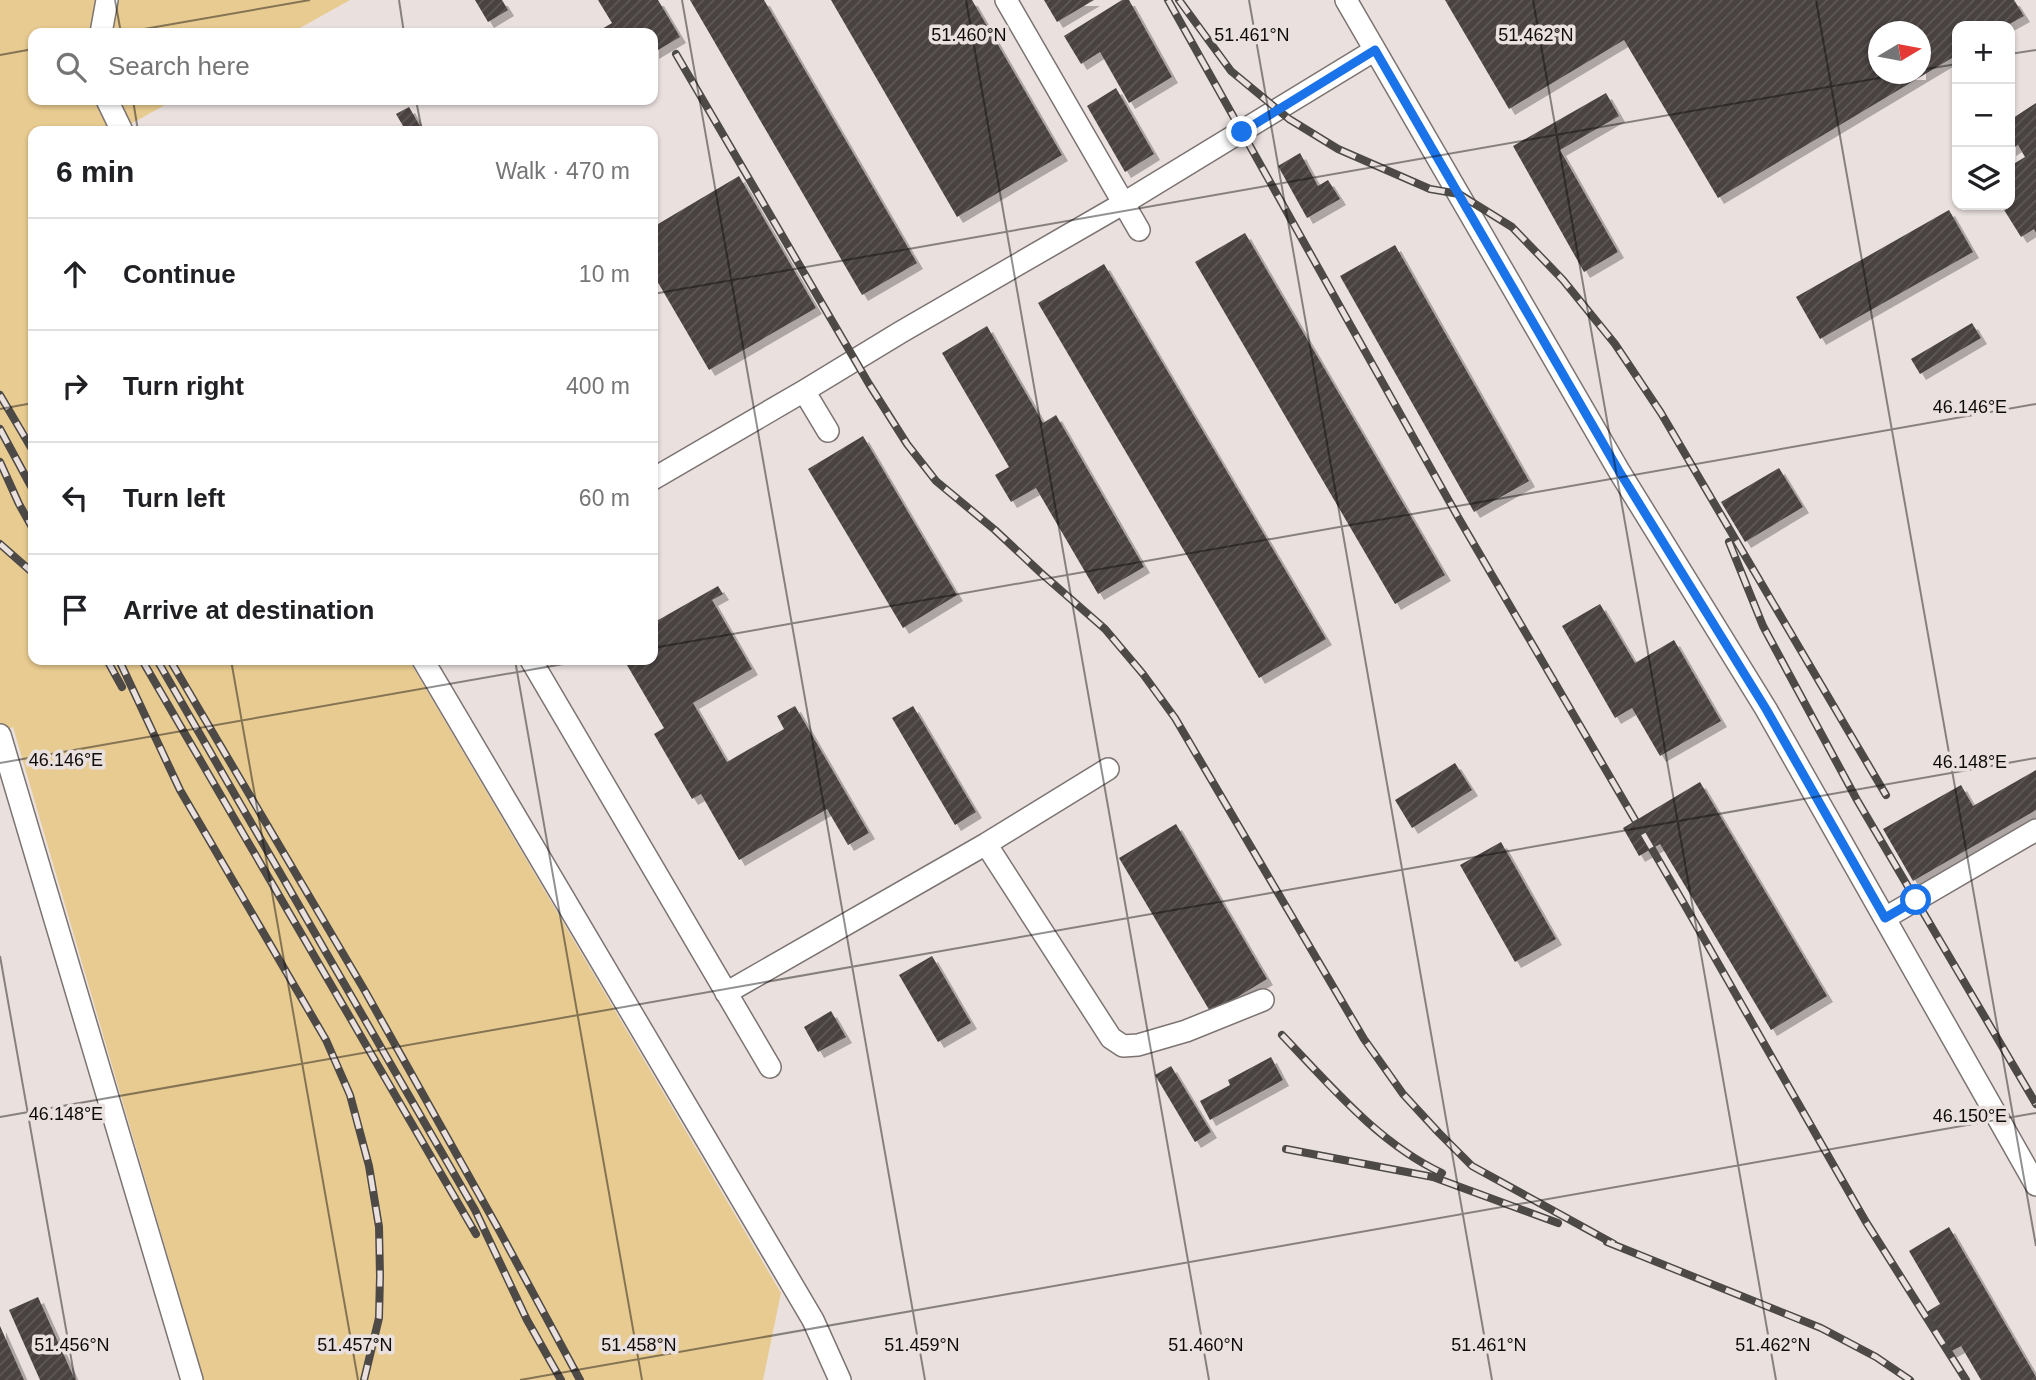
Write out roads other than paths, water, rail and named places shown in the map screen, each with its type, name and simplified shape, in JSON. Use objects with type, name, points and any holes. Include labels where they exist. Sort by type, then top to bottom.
[{"type":"street","points":[[102,28],[107,0]]},
{"type":"street","points":[[1006,0],[1139,230]]},
{"type":"street","points":[[1346,0],[1619,471],[1766,709],[2036,1185]]},
{"type":"street","points":[[658,476],[866,352],[1125,203],[1375,50]]},
{"type":"street","points":[[109,105],[120,126]]},
{"type":"street","points":[[804,391],[828,431]]},
{"type":"street","points":[[425,665],[813,1320],[840,1380]]},
{"type":"street","points":[[534,665],[770,1067]]},
{"type":"street","points":[[0,735],[192,1380]]},
{"type":"street","points":[[726,993],[986,844],[1108,769]]},
{"type":"street","points":[[1885,918],[2036,830]]},
{"type":"street","points":[[986,844],[1111,1038],[1123,1046],[1138,1045],[1186,1031],[1263,1000]]},
{"type":"railway","points":[[1168,0],[1458,517],[1866,1222],[1966,1380]]},
{"type":"railway","points":[[1179,0],[1231,71],[1289,119],[1338,149],[1430,189],[1459,194],[1512,227],[1563,280],[1615,344],[1661,413],[1886,795]]},
{"type":"railway","points":[[676,54],[869,384],[907,444],[936,481],[1105,629],[1143,674],[1175,718],[1364,1039],[1403,1094],[1472,1166],[1614,1244]]},
{"type":"railway","points":[[0,395],[28,443]]},
{"type":"railway","points":[[0,429],[28,481]]},
{"type":"railway","points":[[0,462],[28,520]]},
{"type":"railway","points":[[1729,542],[1763,626],[1857,800],[2036,1104]]},
{"type":"railway","points":[[0,544],[28,569]]},
{"type":"railway","points":[[110,665],[122,687]]},
{"type":"railway","points":[[121,665],[180,790],[326,1040],[350,1095],[369,1166],[379,1227],[379,1318],[364,1380]]},
{"type":"railway","points":[[145,665],[476,1234]]},
{"type":"railway","points":[[160,665],[475,1210],[527,1320],[561,1380]]},
{"type":"railway","points":[[173,665],[365,991],[580,1380]]},
{"type":"railway","points":[[1282,1035],[1356,1112],[1397,1146],[1442,1173]]},
{"type":"railway","points":[[1286,1149],[1433,1177],[1558,1223]]},
{"type":"railway","points":[[1607,1242],[1821,1328],[1876,1357],[1910,1380]]}]
